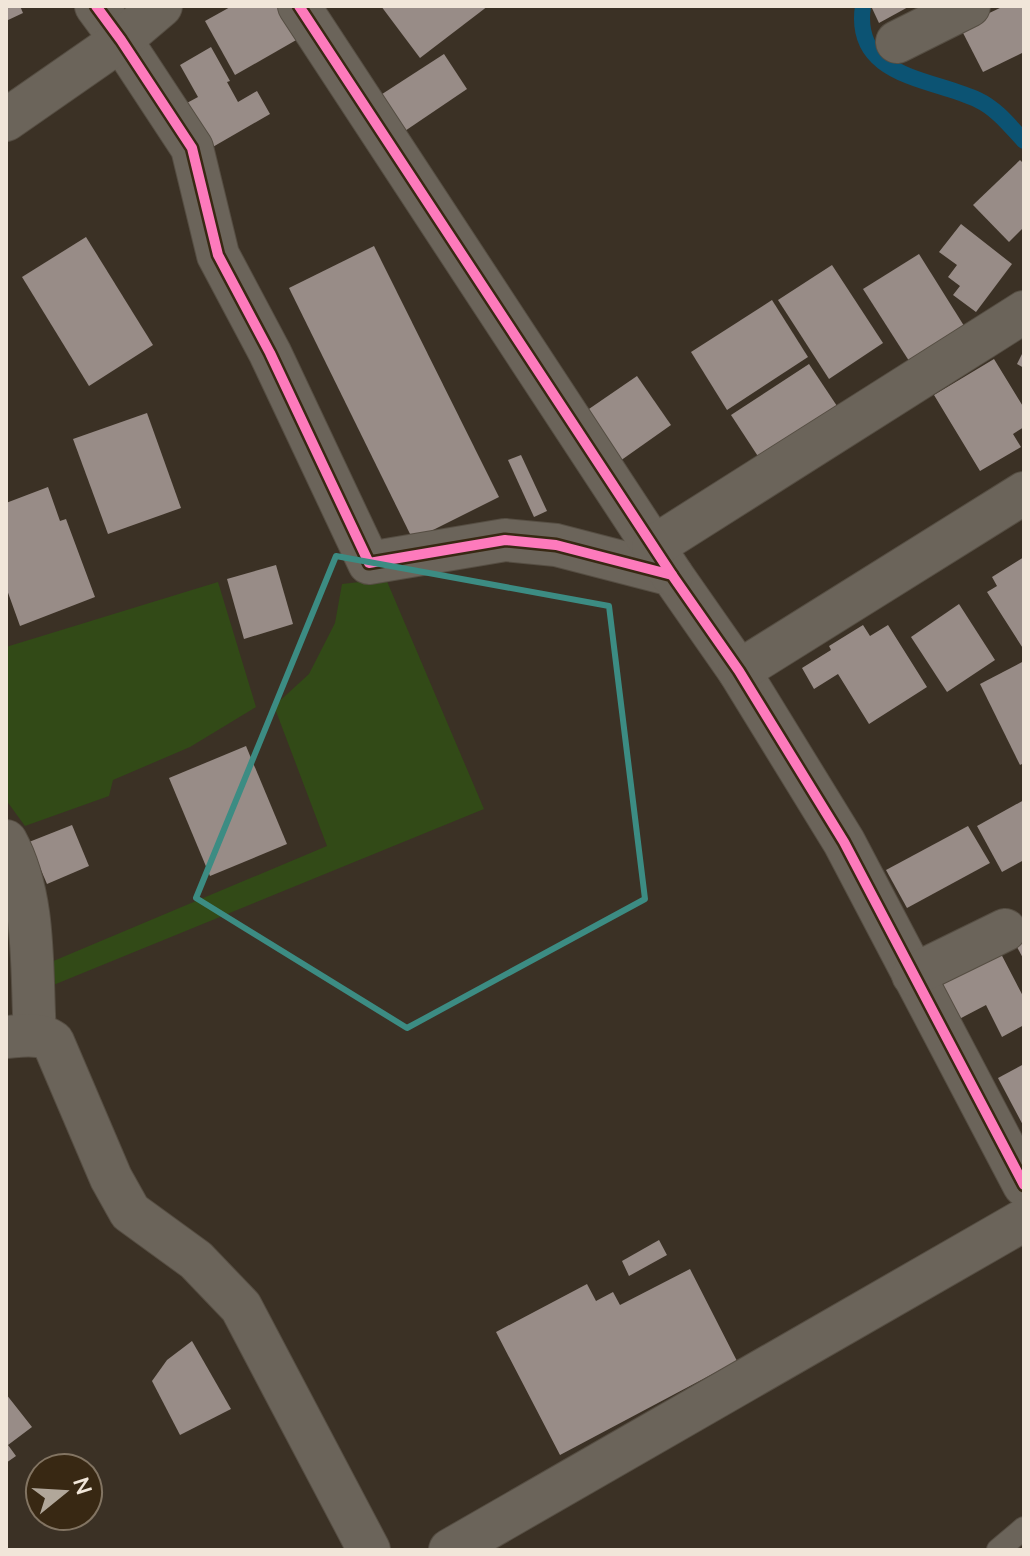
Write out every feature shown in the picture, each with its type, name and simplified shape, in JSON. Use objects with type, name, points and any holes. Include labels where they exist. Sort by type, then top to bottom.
[{"type":"street","points":[[96,6],[192,148],[218,255],[270,353],[369,563],[505,540],[663,561],[1024,312]]},
{"type":"street","points":[[6,120],[121,40],[161,6]]},
{"type":"street","points":[[299,6],[663,561],[739,671],[844,842],[1024,1185]]},
{"type":"street","points":[[897,42],[969,6]]},
{"type":"street","points":[[739,671],[1024,493]]},
{"type":"street","points":[[6,841],[19,864],[28,918],[21,1036],[47,1037],[53,1042],[111,1178],[130,1212],[196,1260],[241,1307],[369,1550]]},
{"type":"street","points":[[913,975],[1005,930]]},
{"type":"street","points":[[450,1550],[1024,1220]]},
{"type":"lane","points":[[998,1550],[1024,1528]]},
{"type":"highlighted area","points":[[336,556],[609,606],[645,899],[407,1028],[196,898]]},
{"type":"green space","points":[[386,579],[484,809],[51,986],[51,962],[327,846],[274,706],[309,674],[335,623],[342,584]]},
{"type":"green space","points":[[218,582],[256,707],[190,747],[113,780],[109,796],[25,826],[6,800],[6,647]]},
{"type":"building","points":[[6,6],[20,6],[23,13],[6,21]]},
{"type":"building","points":[[232,6],[279,6],[298,39],[235,75],[205,21]]},
{"type":"building","points":[[381,6],[488,6],[420,58]]},
{"type":"building","points":[[871,6],[910,6],[879,23]]},
{"type":"building","points":[[1004,6],[1024,6],[1024,52],[983,72],[960,27]]},
{"type":"building","points":[[211,47],[238,102],[257,91],[270,114],[211,148],[185,104],[198,97],[180,65]]},
{"type":"building","points":[[444,54],[467,89],[399,135],[376,98]]},
{"type":"building","points":[[1020,160],[1024,164],[1024,227],[1009,242],[973,205]]},
{"type":"building","points":[[961,224],[1012,264],[976,312],[953,295],[960,286],[948,277],[957,265],[939,252]]},
{"type":"building","points":[[86,237],[153,345],[89,386],[22,277]]},
{"type":"building","points":[[374,246],[499,497],[413,540],[289,288]]},
{"type":"building","points":[[919,254],[966,329],[911,364],[863,289]]},
{"type":"building","points":[[832,265],[883,343],[829,379],[778,300]]},
{"type":"building","points":[[772,300],[808,357],[727,410],[691,352]]},
{"type":"building","points":[[1024,350],[1024,368],[1017,364]]},
{"type":"building","points":[[994,359],[1024,408],[1024,427],[1013,434],[1021,447],[980,471],[934,395]]},
{"type":"building","points":[[809,364],[845,418],[767,470],[731,415]]},
{"type":"building","points":[[637,376],[671,425],[620,461],[586,411]]},
{"type":"building","points":[[147,413],[181,508],[108,534],[73,439]]},
{"type":"building","points":[[521,455],[547,511],[534,517],[508,460]]},
{"type":"building","points":[[48,487],[60,521],[66,519],[95,597],[20,626],[6,587],[6,503]]},
{"type":"building","points":[[1024,557],[1024,650],[987,592],[997,586],[992,577]]},
{"type":"building","points":[[276,565],[293,624],[244,639],[227,579]]},
{"type":"building","points":[[959,604],[995,660],[947,692],[911,637]]},
{"type":"building","points":[[863,625],[870,636],[888,625],[927,687],[869,724],[838,674],[814,689],[802,668],[831,650],[829,646]]},
{"type":"building","points":[[1024,661],[1024,763],[1020,765],[980,684]]},
{"type":"building","points":[[246,746],[287,844],[210,876],[169,778]]},
{"type":"building","points":[[1024,800],[1024,860],[1002,872],[977,826]]},
{"type":"building","points":[[72,825],[89,866],[47,884],[29,842]]},
{"type":"building","points":[[968,826],[990,863],[907,908],[886,870]]},
{"type":"building","points":[[1024,926],[1024,960],[1010,934]]},
{"type":"building","points":[[999,950],[1024,998],[1024,1025],[1002,1037],[986,1005],[944,1027],[924,989]]},
{"type":"building","points":[[1024,1064],[1024,1127],[998,1078]]},
{"type":"building","points":[[659,1240],[667,1255],[629,1276],[622,1261]]},
{"type":"building","points":[[690,1269],[737,1361],[560,1455],[496,1332],[587,1284],[596,1301],[613,1292],[620,1305]]},
{"type":"building","points":[[192,1341],[231,1409],[180,1435],[152,1381],[167,1360]]},
{"type":"building","points":[[6,1394],[32,1427],[8,1445],[16,1456],[6,1463]]},
{"type":"waterway","points":[[863,6],[863,30],[870,48],[882,62],[918,80],[978,100],[1003,118],[1024,141]]},
{"type":"cycle path","points":[[96,6],[192,148],[218,255],[270,353],[369,563],[505,540],[556,545],[672,575],[739,671],[844,842],[1024,1185]]},
{"type":"cycle path","points":[[299,6],[672,575]]}]
